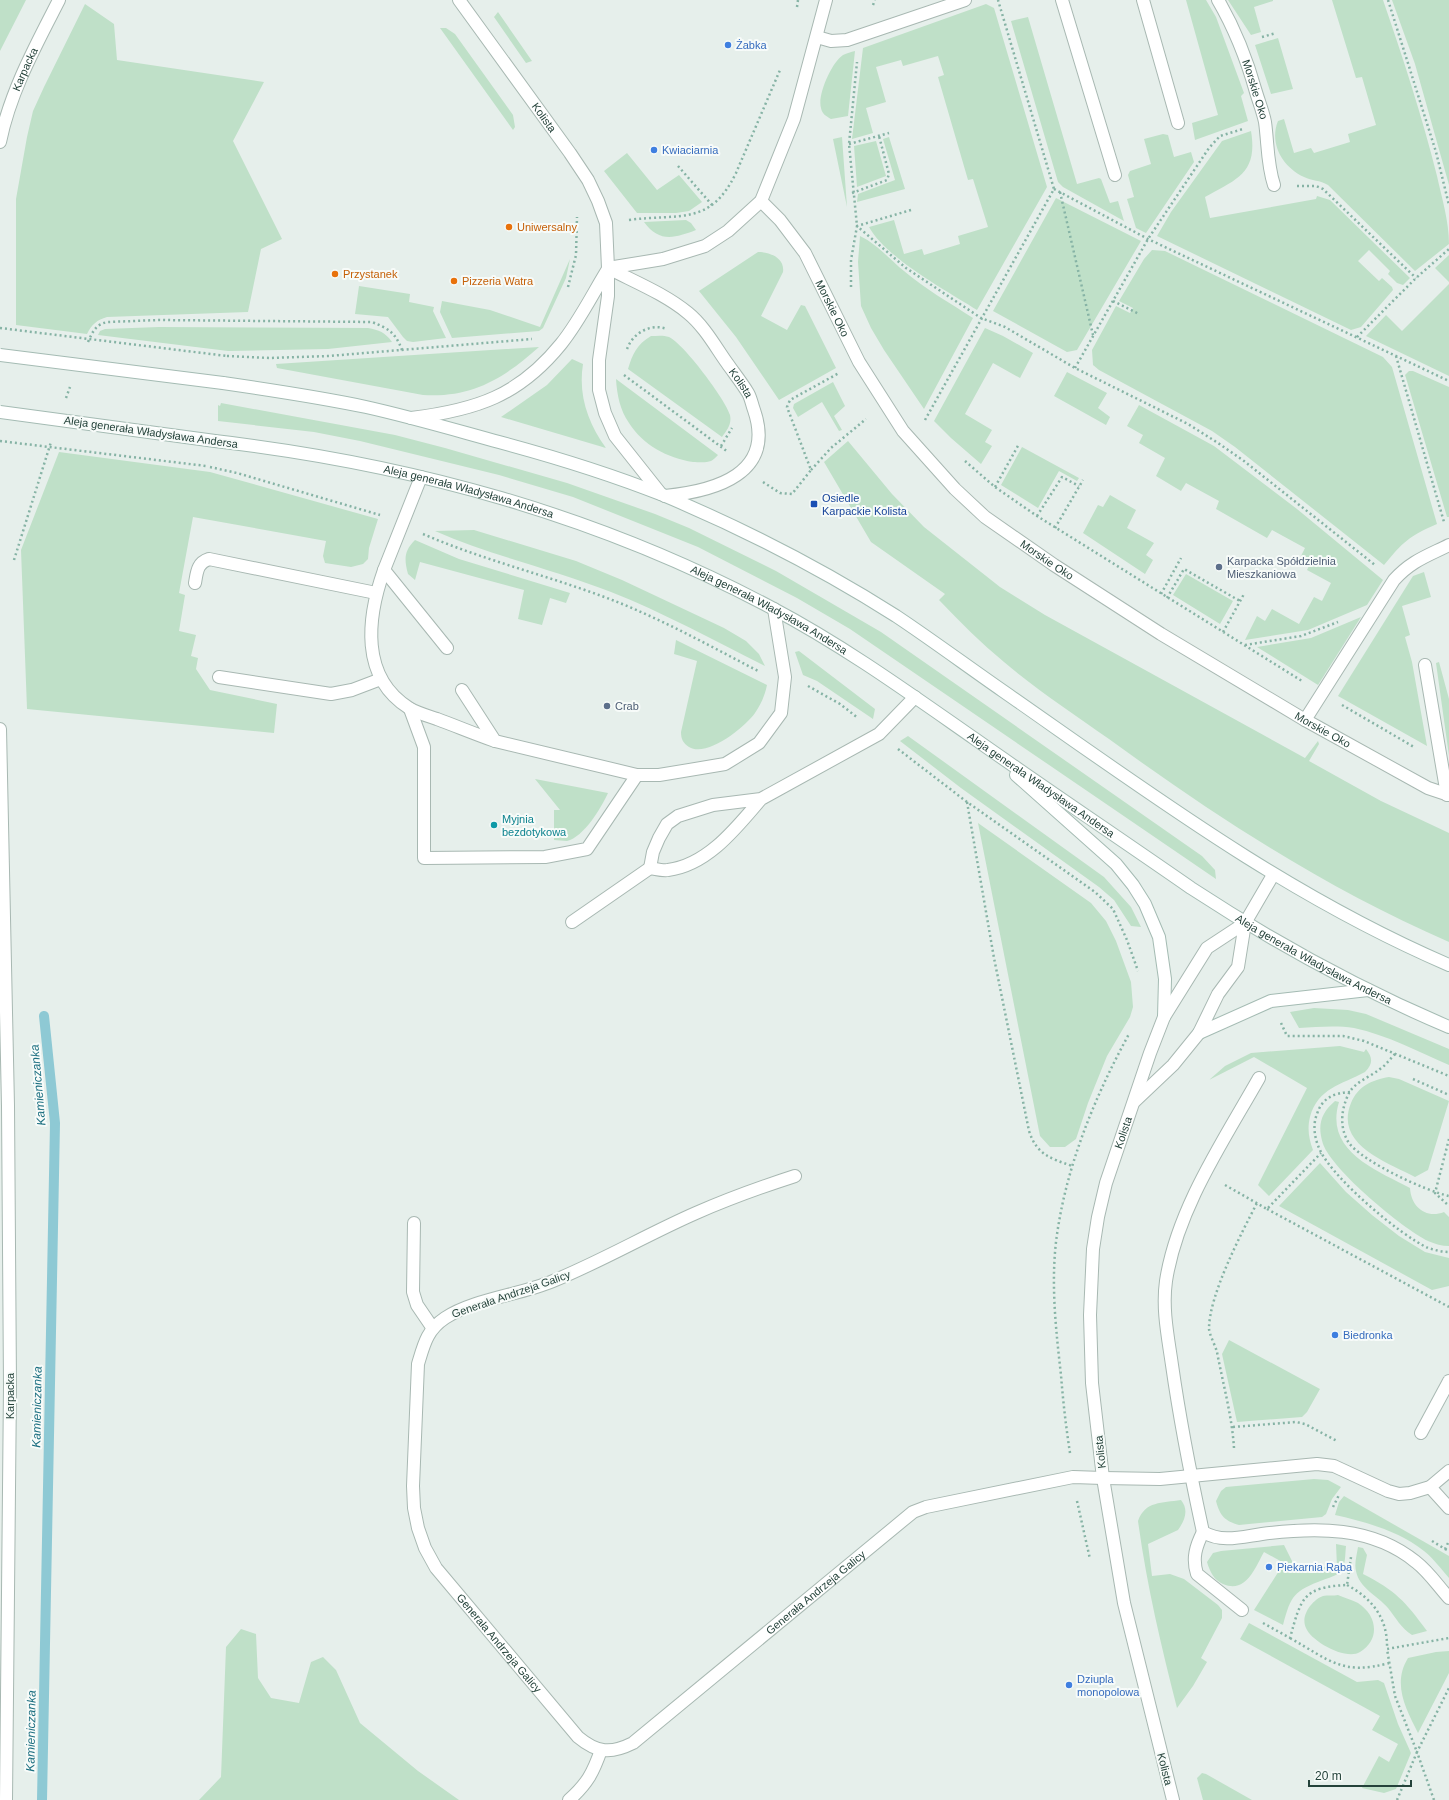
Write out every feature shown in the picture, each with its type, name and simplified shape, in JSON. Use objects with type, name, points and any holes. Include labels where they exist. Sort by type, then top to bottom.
[{"type":"street","name":"Karpacka","points":[[0,142],[12,100],[23,72],[59,0]]},
{"type":"street","name":"Kolista","points":[[459,0],[588,180],[606,223],[608,296],[599,360],[599,390],[605,413],[615,436],[663,495],[689,494],[711,488],[747,468],[756,455],[760,441],[758,420],[748,394],[700,324],[675,304],[608,268]]},
{"type":"street","points":[[411,418],[447,413],[468,408],[507,392],[526,381],[541,367],[562,343],[608,268],[663,259],[705,246],[728,231],[761,201],[794,119],[826,0]]},
{"type":"street","points":[[817,38],[831,41],[847,40],[965,0]]},
{"type":"street","points":[[1062,0],[1115,175]]},
{"type":"street","points":[[1143,0],[1178,123]]},
{"type":"street","name":"Morskie Oko","points":[[1218,0],[1230,20],[1252,78],[1264,120],[1269,170],[1274,185]]},
{"type":"street","name":"Morskie Oko","points":[[761,201],[780,220],[805,252],[859,362],[903,431],[955,489],[985,517],[1042,557],[1161,634],[1305,720],[1428,788],[1448,795]]},
{"type":"street","points":[[0,355],[223,383],[296,394],[411,418],[543,454],[663,495],[731,525],[813,568],[896,616],[1186,819],[1272,875],[1339,912],[1449,965]]},
{"type":"street","name":"Aleja generała Władysława Andersa","points":[[0,412],[318,454],[421,477],[516,502],[606,532],[689,567],[774,609],[862,660],[1190,888],[1245,923],[1368,990],[1449,1027]]},
{"type":"street","points":[[421,477],[401,525],[376,593],[371,635],[373,659],[380,678],[392,696],[410,709],[494,741],[637,775],[659,775],[725,764],[759,743],[780,713],[785,677],[774,609]]},
{"type":"street","points":[[1305,720],[1394,580],[1405,567],[1419,558],[1449,545]]},
{"type":"street","points":[[195,583],[198,568],[202,561],[209,559],[376,593]]},
{"type":"street","points":[[384,570],[447,648]]},
{"type":"street","points":[[1425,666],[1448,795]]},
{"type":"street","points":[[219,677],[331,694],[352,690],[380,678]]},
{"type":"street","points":[[462,690],[494,741]]},
{"type":"street","points":[[572,922],[650,868],[667,870],[681,868],[697,861],[739,825],[761,799],[879,734],[915,697]]},
{"type":"street","points":[[410,709],[424,747],[424,858],[544,857],[587,849],[637,775]]},
{"type":"street","name":"Karpacka","points":[[0,729],[8,1106],[5,1312],[10,1516],[6,1800]]},
{"type":"street","points":[[976,740],[1116,864],[1146,904],[1159,937],[1165,979],[1164,1017]]},
{"type":"street","points":[[650,868],[653,852],[659,838],[667,824],[678,816],[713,805],[761,799]]},
{"type":"street","name":"Kolista","points":[[1134,1102],[1173,1065],[1199,1033],[1218,994],[1238,967],[1245,923],[1272,875]]},
{"type":"street","name":"Kolista","points":[[1173,1800],[1124,1603],[1103,1478],[1092,1384],[1090,1315],[1093,1249],[1098,1217],[1106,1183],[1150,1053],[1164,1017],[1207,948],[1245,923]]},
{"type":"street","points":[[1199,1033],[1271,1001],[1368,990]]},
{"type":"street","points":[[1242,1610],[1198,1574],[1195,1565],[1197,1545],[1203,1532],[1178,1412],[1165,1318],[1166,1281],[1174,1248],[1186,1214],[1205,1174],[1259,1078]]},
{"type":"street","name":"Generała Andrzeja Galicy","points":[[795,1176],[746,1192],[696,1213],[588,1267],[549,1283],[458,1310],[432,1327],[424,1346],[418,1364],[413,1486],[418,1528],[425,1548],[436,1568],[588,1746],[601,1750],[618,1751],[634,1743],[914,1512],[926,1507],[1073,1477],[1160,1479],[1317,1464],[1334,1466],[1388,1491],[1399,1494],[1410,1493],[1430,1487]]},
{"type":"street","points":[[414,1222],[413,1292],[417,1304],[432,1327]]},
{"type":"street","points":[[1421,1433],[1449,1381]]},
{"type":"street","points":[[1449,1471],[1430,1487],[1449,1508]]},
{"type":"street","points":[[1203,1532],[1214,1538],[1228,1538],[1288,1531],[1325,1530],[1356,1533],[1377,1540],[1402,1552],[1417,1562],[1449,1598]]},
{"type":"street","points":[[569,1800],[583,1788],[594,1772],[601,1750]]},
{"type":"path","points":[[796,15],[798,0]]},
{"type":"path","points":[[851,291],[851,260],[856,226],[849,144],[860,36],[875,0]]},
{"type":"path","points":[[998,0],[1054,189],[1148,239],[1449,381]]},
{"type":"path","points":[[1388,0],[1434,145],[1449,205]]},
{"type":"path","points":[[1263,37],[1276,33]]},
{"type":"path","points":[[643,218],[693,215],[712,206],[729,188],[781,67]]},
{"type":"path","points":[[1075,368],[1148,239],[1214,141],[1220,136],[1250,126]]},
{"type":"path","points":[[849,144],[888,133]]},
{"type":"path","points":[[852,193],[887,180],[889,174],[879,136]]},
{"type":"path","points":[[678,166],[712,206]]},
{"type":"path","points":[[1274,185],[1316,186],[1323,189],[1416,278]]},
{"type":"path","points":[[925,420],[1054,189]]},
{"type":"path","points":[[1059,192],[1093,335]]},
{"type":"path","points":[[856,226],[911,210]]},
{"type":"path","points":[[567,289],[576,255],[578,227],[576,215]]},
{"type":"path","points":[[856,226],[906,268],[981,318],[1006,327],[1075,368],[1188,424],[1218,443],[1244,461],[1394,580]]},
{"type":"path","points":[[1357,337],[1416,278],[1449,250]]},
{"type":"path","points":[[1113,301],[1139,314]]},
{"type":"path","points":[[108,322],[159,320],[372,322],[391,331],[397,338],[402,350]]},
{"type":"path","points":[[625,354],[631,341],[641,331],[653,327],[673,331]]},
{"type":"path","points":[[0,328],[227,356],[270,358],[402,350],[537,339]]},
{"type":"path","points":[[1396,355],[1445,526]]},
{"type":"path","points":[[811,470],[787,408],[788,403],[790,400],[859,362]]},
{"type":"path","points":[[620,372],[721,446],[733,425]]},
{"type":"path","points":[[770,488],[780,493],[792,494],[831,448],[885,404]]},
{"type":"path","points":[[920,414],[929,425]]},
{"type":"path","points":[[14,560],[52,437]]},
{"type":"path","points":[[0,441],[210,467],[237,473],[370,511],[460,550],[608,598],[698,639],[768,677],[785,677],[811,687],[840,704],[967,802],[1095,892],[1114,909],[1128,940]]},
{"type":"path","points":[[995,488],[1019,444]]},
{"type":"path","points":[[962,459],[995,488],[1055,528],[1321,693],[1442,763]]},
{"type":"path","points":[[1037,516],[1062,476],[1079,486]]},
{"type":"path","points":[[1055,528],[1083,480]]},
{"type":"path","points":[[1161,594],[1181,558]]},
{"type":"path","points":[[1167,598],[1184,569],[1240,601]]},
{"type":"path","points":[[1223,632],[1244,594]]},
{"type":"path","points":[[1244,645],[1301,636],[1364,611],[1372,615]]},
{"type":"path","points":[[967,802],[994,958],[1029,1131],[1033,1144],[1043,1153],[1072,1166]]},
{"type":"path","points":[[1287,1036],[1343,1036],[1364,1041],[1449,1076]]},
{"type":"path","points":[[1395,1054],[1380,1069],[1357,1084],[1350,1092],[1342,1110],[1345,1134],[1353,1148],[1382,1167],[1435,1193],[1449,1196]]},
{"type":"path","points":[[1414,1079],[1449,1095]]},
{"type":"path","points":[[1350,1092],[1333,1095],[1320,1105],[1314,1125],[1317,1143],[1321,1154],[1348,1185],[1397,1227],[1428,1248],[1449,1252]]},
{"type":"path","points":[[1435,1193],[1449,1139]]},
{"type":"path","points":[[1267,1209],[1321,1154]]},
{"type":"path","points":[[1205,1174],[1449,1307]]},
{"type":"path","points":[[1435,1193],[1449,1206]]},
{"type":"path","points":[[1236,1471],[1232,1428],[1215,1346],[1209,1328],[1215,1299],[1222,1279],[1257,1203]]},
{"type":"path","points":[[1347,1586],[1356,1533]]},
{"type":"path","points":[[1445,1549],[1449,1551]]},
{"type":"path","points":[[1290,1638],[1299,1605],[1307,1596],[1317,1589],[1347,1586],[1365,1597],[1383,1620],[1387,1634],[1387,1649],[1395,1696],[1434,1800]]},
{"type":"path","points":[[1264,1623],[1335,1663],[1349,1668],[1363,1669],[1389,1663]]},
{"type":"path","points":[[1387,1649],[1449,1638]]},
{"type":"path","points":[[1397,1800],[1417,1752],[1449,1688]]},
{"type":"green space","points":[[0,0],[26,0],[0,51]]},
{"type":"green space","points":[[1186,0],[1206,0],[1216,17],[1244,93],[1241,96],[1248,121],[1195,140],[1192,123],[1218,115]]},
{"type":"green space","points":[[1228,0],[1273,0],[1254,7],[1261,32],[1251,35]]},
{"type":"green space","points":[[1332,0],[1383,0],[1412,87],[1437,176],[1447,218],[1449,235],[1449,244],[1415,271],[1328,185],[1304,177],[1289,167],[1279,154],[1276,146],[1275,138],[1278,121],[1284,119],[1294,153],[1311,148],[1314,153],[1350,142],[1348,134],[1376,125],[1362,77],[1356,78]]},
{"type":"green space","points":[[1392,0],[1449,0],[1449,185],[1415,64]]},
{"type":"green space","points":[[85,4],[114,24],[117,60],[264,82],[233,141],[282,239],[261,249],[248,312],[107,317],[95,323],[87,334],[16,325],[16,199],[27,137],[33,111]]},
{"type":"green space","points":[[986,4],[994,8],[1047,187],[977,310],[934,284],[903,262],[877,239],[869,227],[894,220],[904,254],[922,249],[924,255],[960,244],[958,236],[988,227],[973,179],[968,180],[938,77],[944,75],[938,56],[903,66],[901,60],[876,67],[886,102],[866,108],[873,133],[852,139],[863,48]]},
{"type":"green space","points":[[498,12],[532,61],[526,63],[494,17]]},
{"type":"green space","points":[[1028,17],[1077,184],[1099,178],[1101,179],[1110,203],[1118,201],[1124,221],[1063,187],[1058,182],[1011,21]]},
{"type":"green space","points":[[440,28],[446,28],[455,34],[513,115],[515,127],[513,130]]},
{"type":"green space","points":[[1278,38],[1293,89],[1271,94],[1255,45]]},
{"type":"green space","points":[[855,51],[848,116],[831,119],[823,113],[821,108],[820,102],[823,87],[834,64],[843,55]]},
{"type":"green space","points":[[1251,131],[1252,145],[1248,166],[1243,173],[1227,185],[1205,197],[1210,218],[1316,199],[1317,196],[1330,200],[1410,278],[1403,285],[1397,283],[1388,274],[1390,271],[1369,250],[1358,261],[1379,281],[1382,278],[1392,287],[1393,290],[1361,327],[1351,330],[1157,236],[1171,212],[1222,141]]},
{"type":"green space","points":[[1163,134],[1168,135],[1174,157],[1191,152],[1194,162],[1146,233],[1136,228],[1127,199],[1134,197],[1128,175],[1130,171],[1151,164],[1144,139]]},
{"type":"green space","points":[[842,137],[847,207],[833,139]]},
{"type":"green space","points":[[889,137],[905,189],[857,202],[858,194],[895,180],[883,139]]},
{"type":"green space","points":[[876,141],[886,176],[857,187],[854,146]]},
{"type":"green space","points":[[627,153],[657,190],[679,175],[702,202],[689,211],[676,213],[637,213],[604,171]]},
{"type":"green space","points":[[1056,198],[1141,241],[1077,350],[1067,352],[993,311]]},
{"type":"green space","points":[[686,220],[691,223],[696,230],[674,237],[662,236],[656,233],[644,222]]},
{"type":"green space","points":[[860,236],[877,247],[920,284],[973,318],[924,409],[884,350],[871,328],[861,306],[858,262]]},
{"type":"green space","points":[[1152,250],[1165,251],[1383,357],[1392,367],[1437,524],[1407,540],[1384,565],[1235,447],[1212,431],[1099,370],[1093,365],[1092,350],[1116,306],[1130,313],[1133,308],[1119,301],[1144,259]]},
{"type":"green space","points":[[758,252],[767,253],[776,257],[782,263],[783,267],[783,272],[761,316],[787,330],[801,305],[805,306],[836,368],[779,400],[736,337],[699,291]]},
{"type":"green space","points":[[1449,255],[1449,282],[1435,268]]},
{"type":"green space","points":[[570,259],[566,278],[543,328],[539,331],[452,338],[440,312],[442,301],[490,310],[540,327]]},
{"type":"green space","points":[[1449,284],[1449,376],[1366,336],[1386,315],[1402,331]]},
{"type":"green space","points":[[359,286],[410,294],[409,302],[434,307],[433,311],[446,338],[413,342],[407,341],[388,317],[355,314]]},
{"type":"green space","points":[[159,327],[368,328],[382,332],[392,342],[328,349],[228,351],[98,335],[100,331],[105,329]]},
{"type":"green space","points":[[985,328],[1003,336],[1033,353],[1020,378],[993,363],[965,414],[992,430],[985,442],[992,446],[981,464],[934,421]]},
{"type":"green space","points":[[651,336],[667,336],[675,341],[693,360],[713,385],[730,415],[730,424],[722,437],[628,369],[636,350],[646,339]]},
{"type":"green space","points":[[539,347],[513,368],[486,384],[472,390],[441,395],[423,395],[277,368],[276,364]]},
{"type":"green space","points":[[572,359],[583,364],[583,398],[589,419],[606,448],[501,417],[547,385]]},
{"type":"green space","points":[[1409,371],[1413,371],[1449,387],[1449,517],[1447,517],[1405,375]]},
{"type":"green space","points":[[1067,372],[1107,393],[1098,408],[1110,417],[1106,425],[1054,396]]},
{"type":"green space","points":[[616,379],[718,455],[709,462],[693,462],[665,454],[649,444],[635,431],[623,413],[618,397]]},
{"type":"green space","points":[[833,382],[845,406],[834,416],[842,430],[839,431],[822,402],[798,417],[793,408],[794,404]]},
{"type":"green space","points":[[221,403],[395,435],[445,448],[567,483],[655,514],[689,528],[776,571],[881,632],[1202,856],[1215,870],[1216,879],[850,629],[797,598],[698,547],[573,497],[499,475],[360,441],[314,432],[218,421],[218,405],[220,406]]},
{"type":"green space","points":[[1139,405],[1214,446],[1297,509],[1383,580],[1367,605],[1308,630],[1245,640],[1257,616],[1265,621],[1272,609],[1299,624],[1314,597],[1322,601],[1331,583],[1307,570],[1311,562],[1301,556],[1305,548],[1272,530],[1267,538],[1216,509],[1219,501],[1186,483],[1181,491],[1156,476],[1165,458],[1139,443],[1143,435],[1127,426]]},
{"type":"green space","points":[[848,441],[892,494],[924,527],[1000,587],[1045,615],[1305,758],[1318,741],[1319,744],[1309,761],[1381,801],[1449,833],[1449,942],[1359,899],[1231,824],[1056,702],[1004,662],[939,600],[945,594],[871,542],[824,462]]},
{"type":"green space","points":[[1022,447],[1079,478],[1077,481],[1059,471],[1038,508],[1001,485]]},
{"type":"green space","points":[[59,452],[210,472],[378,519],[369,548],[368,559],[363,564],[351,567],[325,563],[323,556],[326,541],[193,517],[179,593],[185,595],[179,631],[196,635],[191,656],[198,658],[196,669],[210,690],[277,704],[274,733],[27,709],[21,550]]},
{"type":"green space","points":[[1110,495],[1136,510],[1127,528],[1154,543],[1146,555],[1153,560],[1145,574],[1083,533],[1098,505],[1103,507]]},
{"type":"green space","points":[[474,530],[576,561],[622,580],[724,628],[746,641],[759,654],[765,666],[669,618],[611,592],[567,576],[478,548],[435,531]]},
{"type":"green space","points":[[415,540],[459,559],[570,593],[566,603],[550,598],[542,625],[518,619],[524,590],[420,562],[415,580],[408,574],[406,556],[411,544]]},
{"type":"green space","points":[[1424,572],[1431,597],[1402,606],[1410,635],[1405,637],[1412,662],[1427,746],[1338,696],[1413,576]]},
{"type":"green space","points":[[1186,574],[1233,601],[1220,624],[1173,595]]},
{"type":"green space","points":[[1361,617],[1318,685],[1257,647],[1311,638]]},
{"type":"green space","points":[[676,640],[767,685],[761,703],[750,719],[725,739],[706,748],[697,749],[689,747],[682,739],[681,732],[697,661],[674,654]]},
{"type":"green space","points":[[799,651],[875,709],[873,719],[817,681],[803,675],[795,652]]},
{"type":"green space","points":[[1439,662],[1449,699],[1449,756],[1436,663]]},
{"type":"green space","points":[[908,736],[1104,877],[1131,907],[1141,927],[1131,926],[1114,900],[1099,887],[961,788],[900,741]]},
{"type":"green space","points":[[535,779],[608,793],[596,814],[580,834],[567,841],[554,840],[554,810],[560,810]]},
{"type":"green space","points":[[978,823],[1091,903],[1106,921],[1116,941],[1131,982],[1133,1007],[1130,1017],[1107,1056],[1088,1103],[1076,1139],[1065,1147],[1050,1147],[1040,1136]]},
{"type":"green space","points":[[1314,1008],[1348,1010],[1366,1014],[1449,1049],[1449,1065],[1391,1039],[1354,1028],[1333,1026],[1299,1028],[1290,1012]]},
{"type":"green space","points":[[1340,1046],[1364,1052],[1366,1049],[1371,1058],[1371,1064],[1365,1072],[1332,1088],[1319,1100],[1314,1107],[1309,1121],[1310,1142],[1313,1150],[1269,1196],[1258,1185],[1307,1088],[1254,1057],[1209,1080],[1225,1066],[1251,1053]]},
{"type":"green space","points":[[1389,1077],[1399,1079],[1449,1101],[1428,1170],[1415,1177],[1378,1158],[1366,1150],[1356,1141],[1350,1130],[1348,1118],[1351,1103],[1354,1097],[1362,1088],[1371,1082]]},
{"type":"green space","points":[[1335,1101],[1339,1102],[1336,1119],[1339,1134],[1346,1146],[1356,1157],[1369,1166],[1410,1188],[1413,1201],[1421,1210],[1431,1214],[1444,1212],[1449,1217],[1449,1246],[1438,1245],[1416,1234],[1386,1212],[1340,1169],[1329,1155],[1323,1144],[1320,1131],[1323,1115]]},
{"type":"green space","points":[[1320,1163],[1346,1192],[1399,1236],[1425,1252],[1449,1258],[1449,1286],[1432,1290],[1279,1206]]},
{"type":"green space","points":[[1229,1340],[1320,1389],[1307,1412],[1302,1417],[1237,1422],[1222,1354]]},
{"type":"green space","points":[[1314,1479],[1328,1480],[1341,1487],[1332,1499],[1326,1514],[1322,1517],[1239,1525],[1230,1522],[1221,1514],[1216,1501],[1221,1491],[1226,1487]]},
{"type":"green space","points":[[1344,1496],[1449,1556],[1449,1578],[1428,1554],[1404,1538],[1370,1524],[1335,1515],[1339,1502]]},
{"type":"green space","points":[[1181,1500],[1185,1508],[1185,1515],[1178,1530],[1148,1544],[1152,1576],[1170,1574],[1184,1579],[1218,1605],[1222,1610],[1222,1618],[1201,1658],[1207,1662],[1193,1686],[1177,1708],[1155,1616],[1138,1521],[1141,1514],[1150,1506]]},
{"type":"green space","points":[[1336,1544],[1346,1546],[1342,1569],[1334,1576],[1306,1587],[1295,1595],[1283,1625],[1254,1610],[1284,1563],[1264,1552],[1249,1578],[1238,1585],[1231,1586],[1223,1584],[1215,1578],[1207,1562],[1213,1553],[1221,1551],[1284,1545],[1295,1567],[1337,1567]]},
{"type":"green space","points":[[1358,1547],[1363,1548],[1367,1555],[1363,1574],[1384,1586],[1406,1604],[1427,1631],[1412,1635],[1402,1626],[1388,1608],[1365,1587],[1358,1577],[1355,1568]]},
{"type":"green space","points":[[1338,1595],[1354,1601],[1365,1608],[1373,1621],[1374,1628],[1371,1641],[1360,1652],[1354,1654],[1338,1652],[1322,1644],[1309,1633],[1306,1628],[1305,1618],[1311,1605],[1323,1596]]},
{"type":"green space","points":[[1249,1623],[1357,1682],[1378,1680],[1384,1683],[1398,1724],[1411,1753],[1396,1789],[1384,1793],[1362,1788],[1379,1756],[1389,1762],[1398,1744],[1372,1730],[1380,1716],[1240,1639]]},
{"type":"green space","points":[[241,1629],[256,1634],[258,1678],[271,1698],[299,1703],[311,1662],[323,1657],[336,1670],[360,1723],[418,1771],[459,1800],[199,1800],[221,1777],[226,1647]]},
{"type":"green space","points":[[1449,1651],[1449,1673],[1418,1733],[1405,1706],[1402,1696],[1401,1677],[1403,1668],[1408,1658],[1436,1652]]},
{"type":"green space","points":[[1202,1773],[1252,1800],[1203,1800],[1197,1778]]},
{"type":"waterway","name":"Kamieniczanka","points":[[42,1800],[55,1123],[44,1016]]},
{"type":"place","name":"Żabka","points":[[728,45]]},
{"type":"place","name":"Kwiaciarnia","points":[[654,150]]},
{"type":"place","name":"Uniwersalny","points":[[509,227]]},
{"type":"place","name":"Przystanek","points":[[335,274]]},
{"type":"place","name":"Pizzeria Watra","points":[[454,281]]},
{"type":"place","name":"Osiedle Karpackie Kolista","points":[[814,504]]},
{"type":"place","name":"Karpacka Spółdzielnia Mieszkaniowa","points":[[1219,567]]},
{"type":"place","name":"Crab","points":[[607,706]]},
{"type":"place","name":"Myjnia bezdotykowa","points":[[494,825]]},
{"type":"place","name":"Biedronka","points":[[1335,1335]]},
{"type":"place","name":"Piekarnia Rąba","points":[[1269,1567]]},
{"type":"place","name":"Dziupla monopolowa","points":[[1069,1685]]}]
